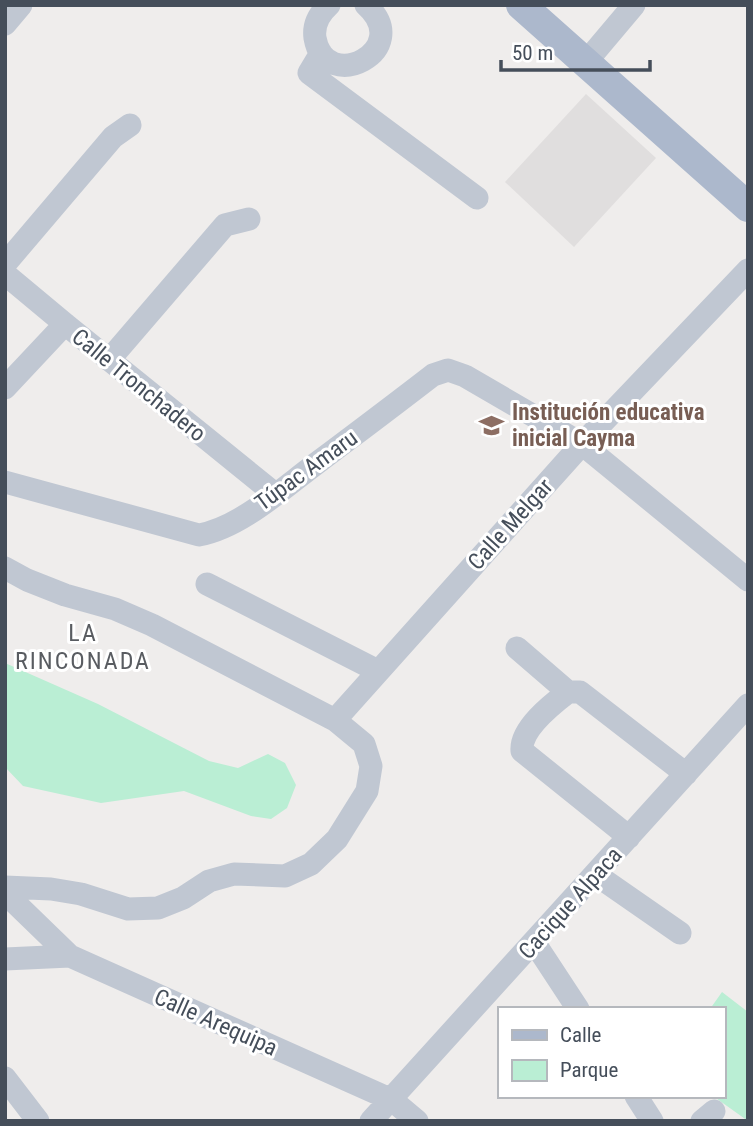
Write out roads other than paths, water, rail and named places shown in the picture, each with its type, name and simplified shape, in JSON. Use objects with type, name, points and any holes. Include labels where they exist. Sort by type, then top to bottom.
[{"type":"main road","points":[[521,5],[748,206]]},
{"type":"street","points":[[5,24],[22,5]]},
{"type":"street","points":[[330,5],[320,14],[314,34],[321,54],[329,61],[348,66],[368,60],[379,43],[381,33],[374,13],[366,5]]},
{"type":"street","points":[[586,62],[634,5]]},
{"type":"street","points":[[321,54],[309,73],[477,198]]},
{"type":"street","points":[[5,264],[113,137],[130,125]]},
{"type":"street","points":[[109,360],[225,225],[249,219]]},
{"type":"street","name":"Calle Melgar","points":[[335,720],[582,444],[748,270]]},
{"type":"street","name":"Calle Tronchadero","points":[[5,274],[275,494]]},
{"type":"street","points":[[5,388],[65,324]]},
{"type":"street","name":"Túpac Amaru","points":[[5,482],[200,535],[224,528],[275,494],[433,375],[448,370],[465,376],[582,444]]},
{"type":"street","points":[[582,444],[748,580]]},
{"type":"street","points":[[5,568],[65,595],[116,609],[152,625],[335,720],[364,744],[371,766],[367,791],[337,839],[310,864],[285,876],[234,874],[209,881],[183,898],[158,908],[128,909],[80,894],[51,889],[5,887]]},
{"type":"street","points":[[207,584],[379,671]]},
{"type":"street","points":[[517,648],[568,692],[580,692],[685,774]]},
{"type":"street","points":[[568,692],[528,730],[521,741],[522,751],[629,837]]},
{"type":"street","name":"Cacique Alpaca","points":[[371,1121],[748,705]]},
{"type":"street","points":[[595,874],[680,933]]},
{"type":"street","points":[[5,893],[70,957]]},
{"type":"street","points":[[534,942],[577,1007]]},
{"type":"street","name":"Calle Arequipa","points":[[5,959],[70,957],[392,1100],[417,1121]]},
{"type":"street","points":[[5,1078],[38,1121]]},
{"type":"street","points":[[637,1098],[652,1121]]},
{"type":"place","name":"Institución educativa inicial Cayma","points":[[492,425]]},
{"type":"district","name":"LA RINCONADA","points":[[83,647]]}]
